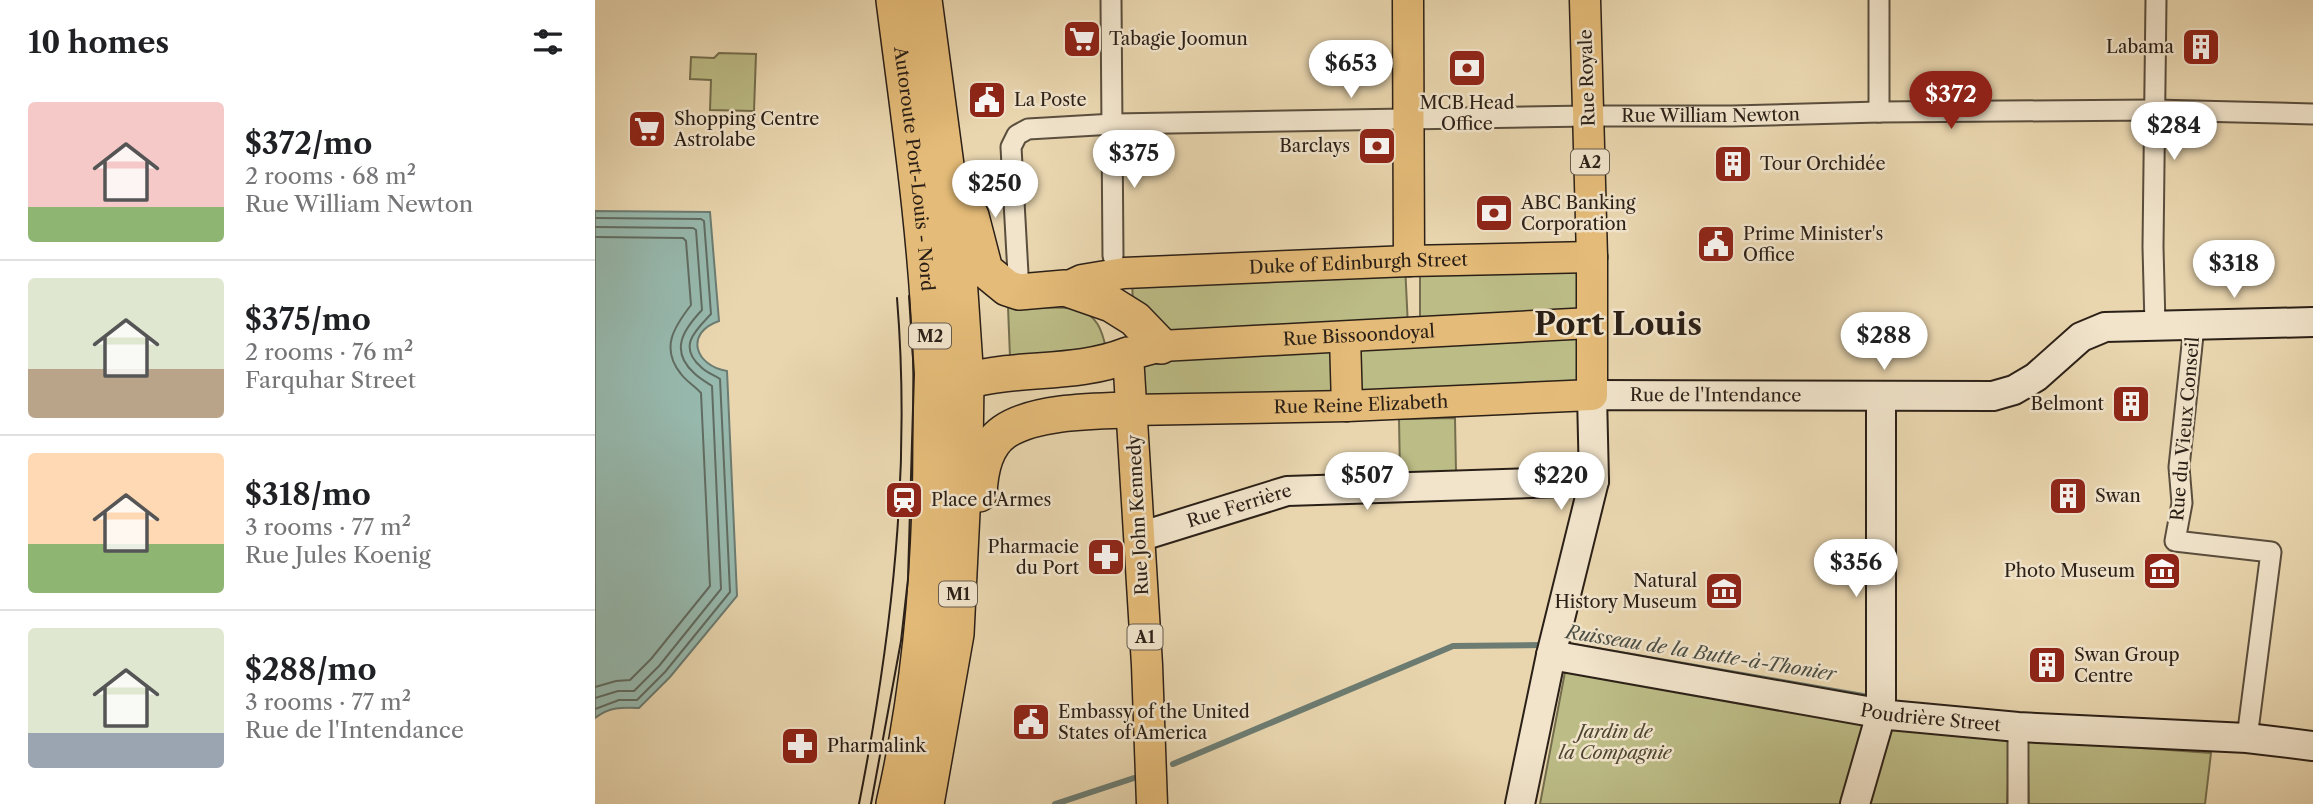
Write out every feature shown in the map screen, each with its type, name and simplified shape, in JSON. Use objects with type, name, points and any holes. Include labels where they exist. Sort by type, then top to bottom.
[{"type":"highway","name":"Autoroute Port-Louis - Nord","points":[[894,0],[918,200],[931,358],[931,526],[917,673]]},
{"type":"highway","name":"Autoroute Port-Louis - Nord","points":[[924,0],[941,134]]},
{"type":"highway","points":[[894,804],[917,673],[940,597],[948,431],[955,401],[966,381],[990,374],[1086,368],[1145,350],[1135,319],[1111,304],[1065,288],[1019,292],[1007,288],[985,270],[974,234],[965,183],[941,134]]},
{"type":"highway","name":"M1","points":[[926,804],[956,635],[966,381],[957,248],[941,134]]},
{"type":"highway","points":[[956,635],[974,578],[980,474],[987,453],[998,438],[1005,430],[1062,413],[1130,410]]},
{"type":"main road","points":[[1408,0],[1409,261]]},
{"type":"main road","name":"Rue Royale","points":[[1585,0],[1592,257],[1592,395]]},
{"type":"main road","name":"Duke of Edinburgh Street","points":[[1065,288],[1119,264],[1592,257]]},
{"type":"main road","points":[[1119,264],[1121,311]]},
{"type":"main road","name":"Rue Bissoondoyal","points":[[1145,350],[1591,323]]},
{"type":"main road","points":[[1345,337],[1347,406]]},
{"type":"main road","name":"Rue John Kennedy","points":[[1145,350],[1130,410],[1151,780]]},
{"type":"main road","name":"Rue Reine Elizabeth","points":[[1130,410],[1347,406],[1592,395]]},
{"type":"street","points":[[1111,0],[1119,264]]},
{"type":"street","points":[[1879,0],[1879,112]]},
{"type":"street","points":[[2155,325],[2156,0]]},
{"type":"street","name":"Rue William Newton","points":[[1019,292],[1010,147],[1017,135],[1028,129],[1114,124],[1879,112],[2154,110],[2313,114]]},
{"type":"street","name":"Rue de l'Intendance","points":[[1592,395],[1993,396],[2014,390],[2036,377],[2081,337],[2105,327],[2313,322]]},
{"type":"street","name":"Rue du Vieux Conseil","points":[[2194,326],[2179,467],[2182,503],[2175,541],[2271,552],[2248,730]]},
{"type":"street","points":[[1520,804],[1553,647],[1594,481],[1592,395]]},
{"type":"street","points":[[1855,804],[1881,714],[1881,397]]},
{"type":"street","name":"Rue Ferrière","points":[[1139,537],[1286,491],[1594,481]]},
{"type":"street","name":"Poudrière Street","points":[[1553,647],[1881,714],[2018,727],[2248,730],[2313,746]]},
{"type":"street","points":[[2018,727],[2018,804]]},
{"type":"green space","points":[[719,53],[756,54],[754,111],[710,110],[711,80],[690,79],[691,57],[714,58]]},
{"type":"green space","points":[[1405,264],[1408,327],[1171,339],[1133,307],[1132,278]]},
{"type":"green space","points":[[1420,266],[1577,266],[1582,317],[1420,325]]},
{"type":"green space","points":[[1008,307],[1077,308],[1097,324],[1106,349],[1010,357]]},
{"type":"green space","points":[[1582,327],[1585,389],[1352,399],[1350,343]]},
{"type":"green space","points":[[1337,346],[1338,398],[1139,403],[1138,365],[1172,350]]},
{"type":"green space","points":[[1455,418],[1456,472],[1400,474],[1399,419]]},
{"type":"green space","name":"Jardin de la Compagnie","points":[[1565,672],[1867,720],[1841,804],[1540,804]]},
{"type":"green space","points":[[1889,724],[2010,737],[2007,804],[1866,804]]},
{"type":"green space","points":[[2027,740],[2211,753],[2205,804],[2029,804]]},
{"type":"water","points":[[595,211],[710,212],[719,321],[701,333],[698,349],[707,363],[727,371],[737,596],[670,677],[639,708],[616,708],[595,718]]},
{"type":"waterway","name":"Ruisseau de la Butte-à-Thonier","points":[[1173,764],[1453,646],[1546,645]]},
{"type":"waterway","name":"Ruisseau de la Butte-à-Thonier","points":[[1568,645],[1869,697]]},
{"type":"waterway","points":[[1055,804],[1134,778]]},
{"type":"tram line","points":[[871,804],[901,641],[908,579],[914,374],[909,296]]},
{"type":"tram line","points":[[859,804],[881,678],[896,552],[902,426],[897,298]]},
{"type":"place","name":"Tabagie Joomun","points":[[1082,39]]},
{"type":"place","name":"Labama","points":[[2201,47]]},
{"type":"place","name":"MCB Head Office","points":[[1467,68]]},
{"type":"place","name":"La Poste","points":[[987,100]]},
{"type":"place","name":"Shopping Centre Astrolabe","points":[[647,129]]},
{"type":"place","name":"Barclays","points":[[1377,146]]},
{"type":"place","name":"Tour Orchidée","points":[[1733,164]]},
{"type":"place","name":"ABC Banking Corporation","points":[[1494,213]]},
{"type":"place","name":"Prime Minister's Office","points":[[1716,244]]},
{"type":"place","name":"Belmont","points":[[2131,404]]},
{"type":"place","name":"Swan","points":[[2068,496]]},
{"type":"place","name":"Place d'Armes","points":[[904,500]]},
{"type":"place","name":"Pharmacie du Port","points":[[1106,557]]},
{"type":"place","name":"Photo Museum","points":[[2162,571]]},
{"type":"place","name":"Natural History Museum","points":[[1724,591]]},
{"type":"place","name":"Swan Group Centre","points":[[2047,665]]},
{"type":"place","name":"Embassy of the United States of America","points":[[1031,722]]},
{"type":"place","name":"Pharmalink","points":[[800,746]]},
{"type":"district","name":"Port Louis","points":[[1618,323]]}]
